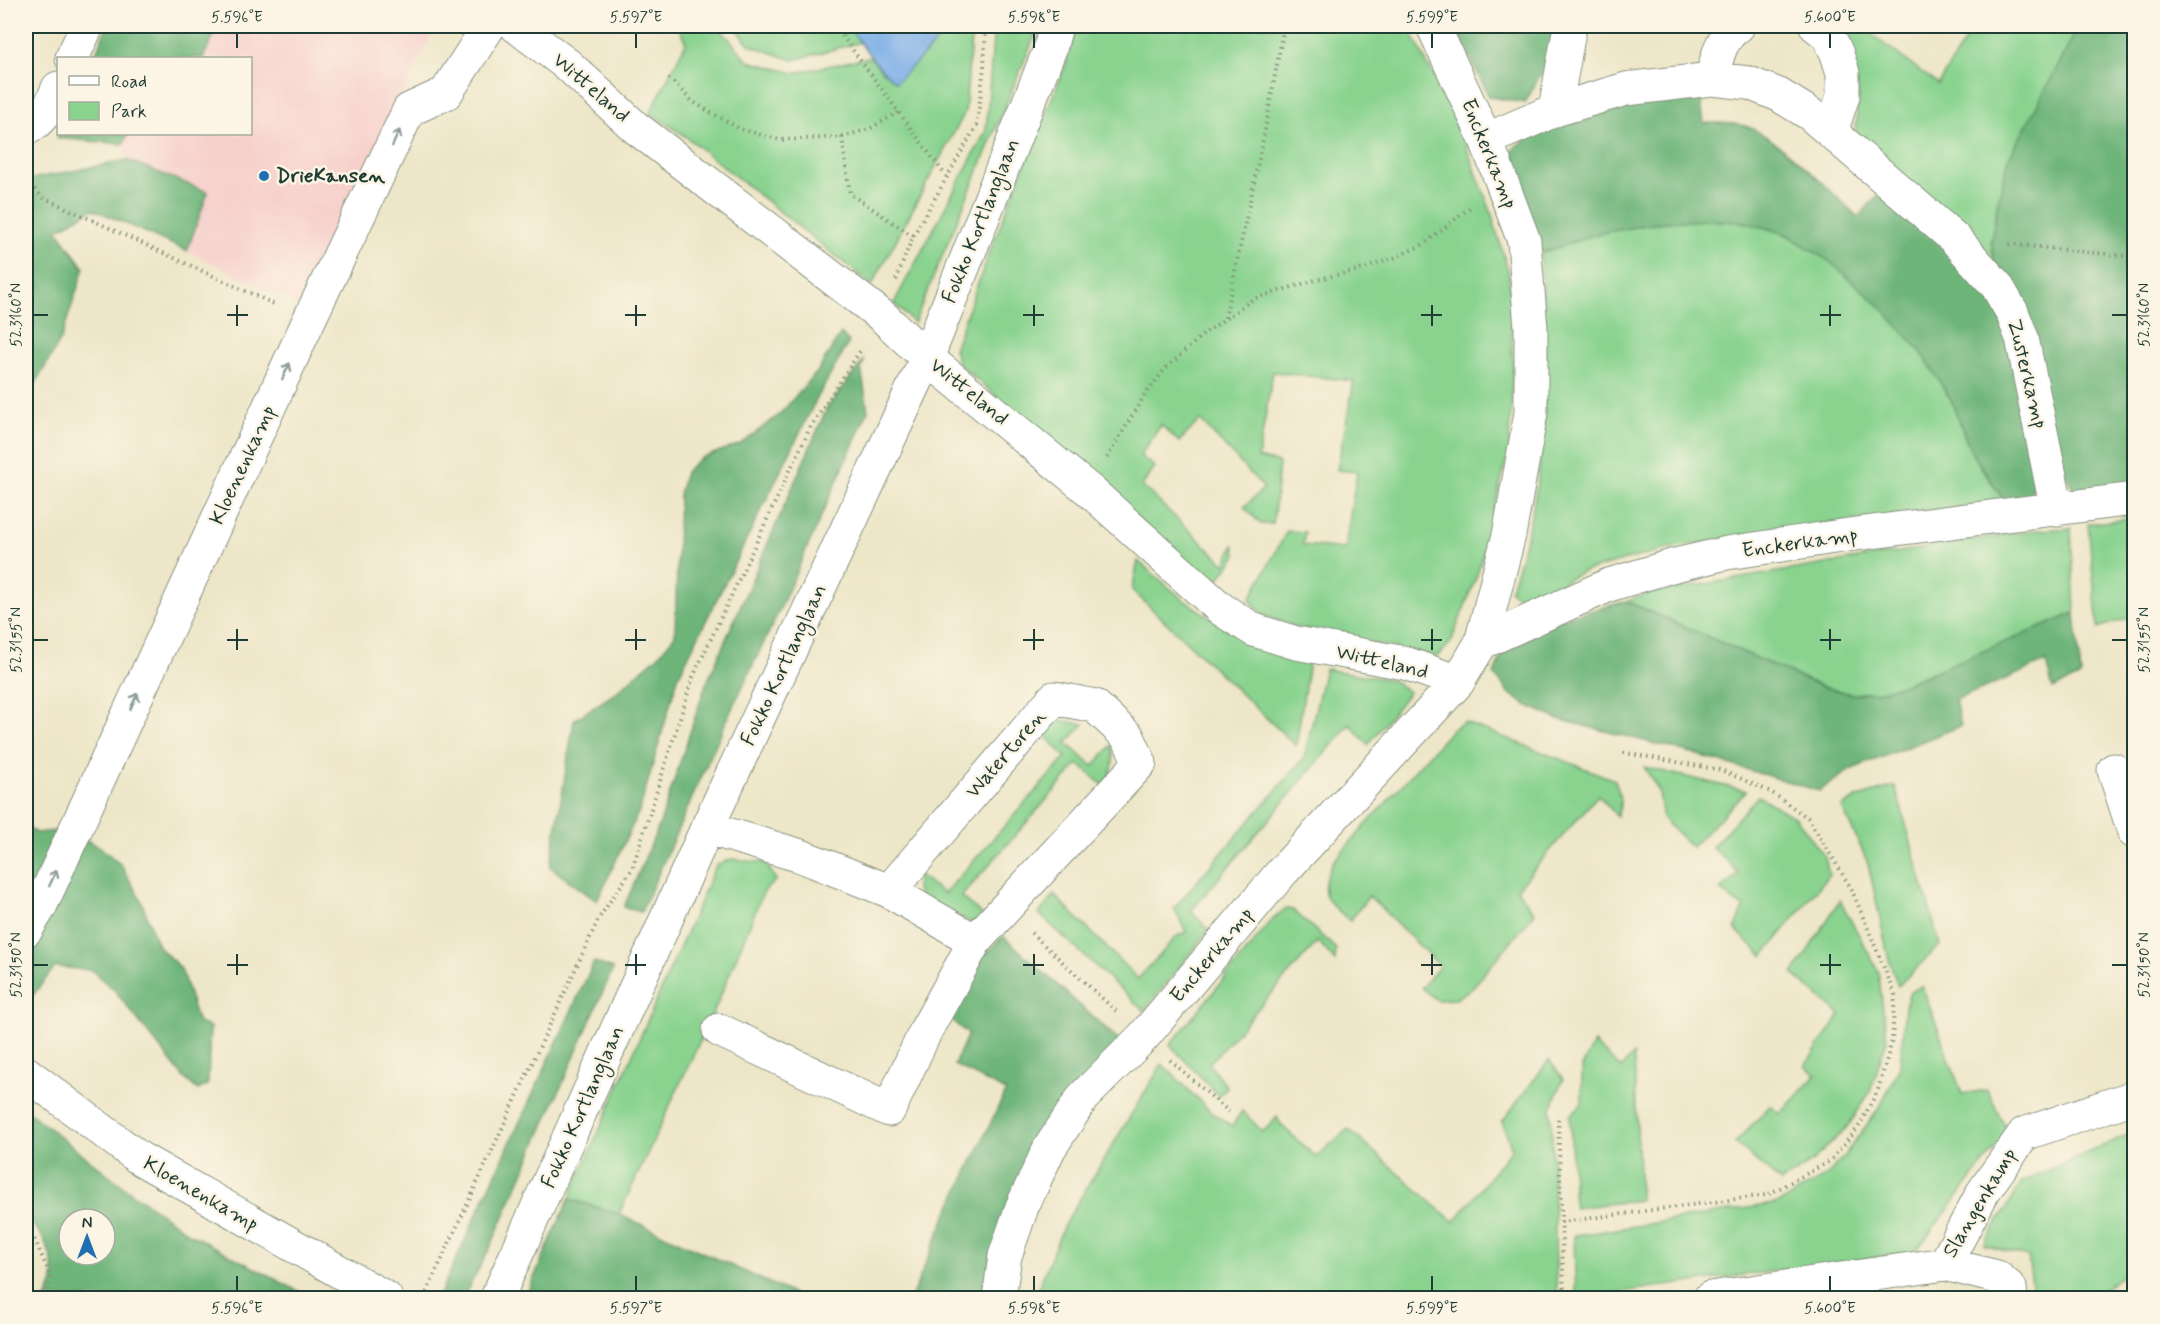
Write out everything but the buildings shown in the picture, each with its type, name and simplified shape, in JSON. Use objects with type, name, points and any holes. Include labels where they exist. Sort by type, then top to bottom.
[{"type":"street","points":[[72,57],[87,26]]},
{"type":"street","name":"Kloenenkamp","points":[[26,930],[45,896],[309,320],[409,110],[446,93],[489,26]]},
{"type":"street","name":"Witteland","points":[[516,26],[569,66],[635,127],[882,316],[927,358],[1089,490],[1221,609],[1254,630],[1296,643],[1405,663],[1458,682]]},
{"type":"street","name":"Fokko Kortlanglaan","points":[[497,1299],[707,828],[927,358],[1050,49],[1056,26]]},
{"type":"street","name":"Enckerkamp","points":[[999,1299],[1005,1256],[1022,1206],[1049,1149],[1083,1097],[1143,1037],[1282,872],[1458,682],[1480,643],[1509,535],[1531,413],[1531,328],[1524,241],[1486,140],[1433,26]]},
{"type":"street","points":[[1555,110],[1570,26]]},
{"type":"street","points":[[1712,79],[1720,45],[1738,26]]},
{"type":"street","points":[[1816,26],[1829,36],[1843,74],[1843,96],[1831,132]]},
{"type":"street","name":"Zusterkamp","points":[[1486,140],[1555,110],[1626,89],[1712,79],[1749,83],[1779,95],[1810,114],[1954,238],[1996,286],[2016,321],[2022,338],[2057,510]]},
{"type":"street","points":[[26,129],[37,123],[51,106],[57,91]]},
{"type":"street","name":"Enckerkamp","points":[[1480,643],[1609,585],[1675,565],[1727,553],[1848,535],[2134,499]]},
{"type":"street","name":"Watertoren","points":[[719,1030],[889,1110],[926,1030],[975,941],[1140,763],[1128,737],[1095,706],[1054,698],[889,891]]},
{"type":"street","points":[[2114,770],[2134,832]]},
{"type":"street","points":[[707,828],[801,856],[889,891],[975,941]]},
{"type":"street","name":"Kloenenkamp","points":[[26,1073],[139,1158],[386,1299]]},
{"type":"street","name":"Slangenkamp","points":[[1710,1299],[1945,1264],[1983,1192],[2024,1134],[2134,1097]]},
{"type":"street","points":[[1945,1264],[1997,1277],[2010,1288],[2011,1299]]},
{"type":"path","points":[[835,26],[946,176]]},
{"type":"path","points":[[424,1299],[599,918],[632,869],[693,677],[810,428],[882,316],[913,236],[977,125],[986,26]]},
{"type":"path","points":[[1225,319],[1265,130],[1284,26]]},
{"type":"path","points":[[669,78],[693,102],[740,129],[780,140],[842,137],[869,129],[899,112]]},
{"type":"path","points":[[842,137],[850,194],[913,236]]},
{"type":"path","points":[[26,174],[28,182],[42,197],[309,320]]},
{"type":"path","points":[[1089,490],[1144,396],[1182,351],[1253,299],[1315,280],[1363,269],[1424,244],[1502,182]]},
{"type":"path","points":[[1954,238],[2134,257]]},
{"type":"path","points":[[1561,1222],[1767,1196],[1830,1161],[1858,1128],[1878,1090],[1892,1041],[1895,994],[1851,888],[1808,818],[1771,792],[1721,770],[1620,752]]},
{"type":"path","points":[[1558,1119],[1564,1299]]},
{"type":"path","points":[[26,1231],[33,1236],[51,1277],[43,1299]]},
{"type":"shaded area","name":"DrieKansen","points":[[218,26],[436,26],[298,305],[187,251],[208,192],[127,160],[123,144],[128,135],[252,135],[252,57],[203,57]]},
{"type":"green space","points":[[107,26],[218,26],[203,57],[94,57]]},
{"type":"green space","points":[[678,26],[718,26],[748,61],[794,73],[870,57],[884,73],[924,55],[950,26],[972,26],[965,112],[872,285],[685,136],[650,113],[686,43]]},
{"type":"green space","points":[[734,26],[847,26],[861,42],[793,60],[750,45]]},
{"type":"green space","points":[[994,26],[1039,26],[914,323],[894,303],[986,131]]},
{"type":"green space","points":[[1077,26],[1408,26],[1457,122],[1490,209],[1509,274],[1513,367],[1509,450],[1478,572],[1451,642],[1438,657],[1299,628],[1262,615],[1250,599],[1287,531],[1305,532],[1303,545],[1345,549],[1357,472],[1337,470],[1354,381],[1273,372],[1258,458],[1279,463],[1273,524],[1261,524],[1244,507],[1264,488],[1200,420],[1179,442],[1161,425],[1140,456],[1155,467],[1142,486],[1225,564],[1234,545],[1237,555],[1214,585],[958,363],[954,349],[989,253],[1065,66]]},
{"type":"green space","points":[[1455,26],[1555,26],[1548,61],[1525,103],[1489,97]]},
{"type":"green space","points":[[1833,26],[1860,26],[1938,84],[1974,26],[2080,26],[2009,158],[1991,241],[1995,266],[1856,134],[1858,90]]},
{"type":"green space","points":[[2079,26],[2134,26],[2134,487],[2089,493],[2074,490],[2065,474],[1995,266],[1991,241],[2009,158]]},
{"type":"green space","points":[[1700,94],[1704,123],[1741,125],[1754,129],[1769,138],[1802,164],[1858,217],[1881,192],[1963,264],[2001,316],[2028,420],[2033,489],[2025,497],[2005,502],[1970,449],[1952,402],[1923,354],[1880,306],[1829,261],[1786,234],[1745,222],[1707,220],[1664,222],[1600,233],[1541,253],[1508,159],[1516,146],[1544,129],[1645,97]]},
{"type":"green space","points":[[58,135],[128,135],[123,144],[56,138]]},
{"type":"green space","points":[[127,160],[208,192],[187,251],[93,209],[57,230],[84,268],[61,339],[33,388],[26,429],[26,180]]},
{"type":"green space","points":[[1707,220],[1758,225],[1787,235],[1835,265],[1881,306],[1903,329],[1939,377],[1952,401],[1974,455],[2005,502],[1776,531],[1670,548],[1582,572],[1525,602],[1510,591],[1529,524],[1541,454],[1545,369],[1541,253],[1600,233],[1664,222]]},
{"type":"green space","points":[[841,333],[849,342],[816,400],[678,677],[640,809],[597,901],[550,867],[574,720],[614,694],[658,656],[675,635],[679,494],[685,472],[699,459],[740,444],[779,415],[818,371]]},
{"type":"green space","points":[[865,359],[861,368],[868,411],[641,912],[624,907],[660,823],[705,687],[827,408]]},
{"type":"green space","points":[[2134,518],[2134,616],[2098,628],[2088,524]]},
{"type":"green space","points":[[2071,528],[2075,613],[1902,685],[1877,692],[1852,694],[1823,687],[1626,601],[1651,593],[2026,531]]},
{"type":"green space","points":[[1138,561],[1185,601],[1233,632],[1309,661],[1296,746],[1132,590]]},
{"type":"green space","points":[[1626,601],[1822,687],[1852,694],[1877,692],[1902,685],[2075,613],[2081,676],[2053,689],[2046,662],[1955,700],[1961,726],[1852,769],[1819,791],[1688,752],[1557,719],[1524,704],[1509,693],[1494,674],[1504,650],[1561,619]]},
{"type":"green space","points":[[1325,669],[1392,680],[1409,692],[1368,745],[1350,724],[1191,911],[1209,930],[1144,1011],[1039,914],[1054,895],[1138,979],[1177,936],[1186,932],[1174,908],[1304,758]]},
{"type":"green space","points":[[1060,720],[1084,724],[1066,743],[1093,766],[1112,745],[1112,766],[1103,785],[1078,764],[961,897],[984,916],[978,926],[920,898],[916,886],[919,875],[944,894],[1066,757],[1043,734],[1051,721]]},
{"type":"green space","points":[[1464,722],[1615,780],[1620,807],[1617,816],[1598,795],[1517,889],[1535,913],[1472,988],[1456,999],[1437,1000],[1421,988],[1440,966],[1369,896],[1350,921],[1329,901],[1324,889],[1333,862],[1452,729]]},
{"type":"green space","points":[[1644,767],[1746,791],[1692,847],[1663,819],[1659,791]]},
{"type":"green space","points":[[1895,786],[1940,945],[1898,986],[1889,960],[1868,863],[1842,807],[1858,797]]},
{"type":"green space","points":[[1758,796],[1796,818],[1825,857],[1829,875],[1763,956],[1735,929],[1744,908],[1720,890],[1739,873],[1712,847]]},
{"type":"green space","points":[[26,827],[36,833],[65,830],[100,847],[121,865],[141,900],[158,946],[181,969],[198,1023],[210,1027],[208,1084],[198,1090],[184,1078],[115,991],[91,970],[55,967],[26,1004]]},
{"type":"green space","points":[[732,859],[766,863],[776,880],[762,895],[718,1002],[619,1214],[569,1199],[716,865]]},
{"type":"green space","points":[[1840,900],[1878,971],[1887,1040],[1870,1092],[1849,1125],[1812,1162],[1781,1182],[1735,1143],[1770,1106],[1780,1114],[1816,1075],[1805,1066],[1840,1015],[1793,974]]},
{"type":"green space","points":[[1285,909],[1293,910],[1336,949],[1335,961],[1318,941],[1209,1064],[1227,1087],[1219,1096],[1170,1045],[1272,920]]},
{"type":"green space","points":[[1003,936],[1122,1043],[1024,1210],[991,1298],[911,1298],[946,1216],[1006,1091],[954,1065],[968,1034],[944,1014],[978,961]]},
{"type":"green space","points":[[594,962],[613,969],[490,1248],[464,1296],[438,1298]]},
{"type":"green space","points":[[1922,986],[1962,1094],[1987,1090],[2008,1132],[1915,1252],[1576,1298],[1574,1236],[1779,1203],[1827,1175],[1879,1108],[1900,1067],[1905,1007],[1910,992]]},
{"type":"green space","points":[[1594,1043],[1621,1068],[1634,1054],[1640,1200],[1574,1208],[1570,1116],[1582,1103],[1582,1067]]},
{"type":"green space","points":[[1549,1060],[1563,1079],[1551,1108],[1557,1298],[1034,1298],[1064,1225],[1162,1064],[1210,1111],[1232,1126],[1242,1111],[1263,1132],[1277,1117],[1281,1125],[1316,1157],[1348,1129],[1454,1222],[1512,1149],[1502,1122]]},
{"type":"green space","points":[[26,1110],[128,1190],[190,1234],[311,1298],[46,1298],[53,1280],[52,1263],[47,1246],[26,1219]]},
{"type":"green space","points":[[2134,1132],[2134,1266],[2093,1298],[2034,1298],[2028,1257],[1984,1245],[2022,1182]]},
{"type":"green space","points":[[569,1199],[619,1214],[802,1298],[525,1298]]},
{"type":"water","points":[[847,26],[950,26],[896,82],[876,63]]},
{"type":"place","name":"DrieKansen","points":[[264,176]]}]
